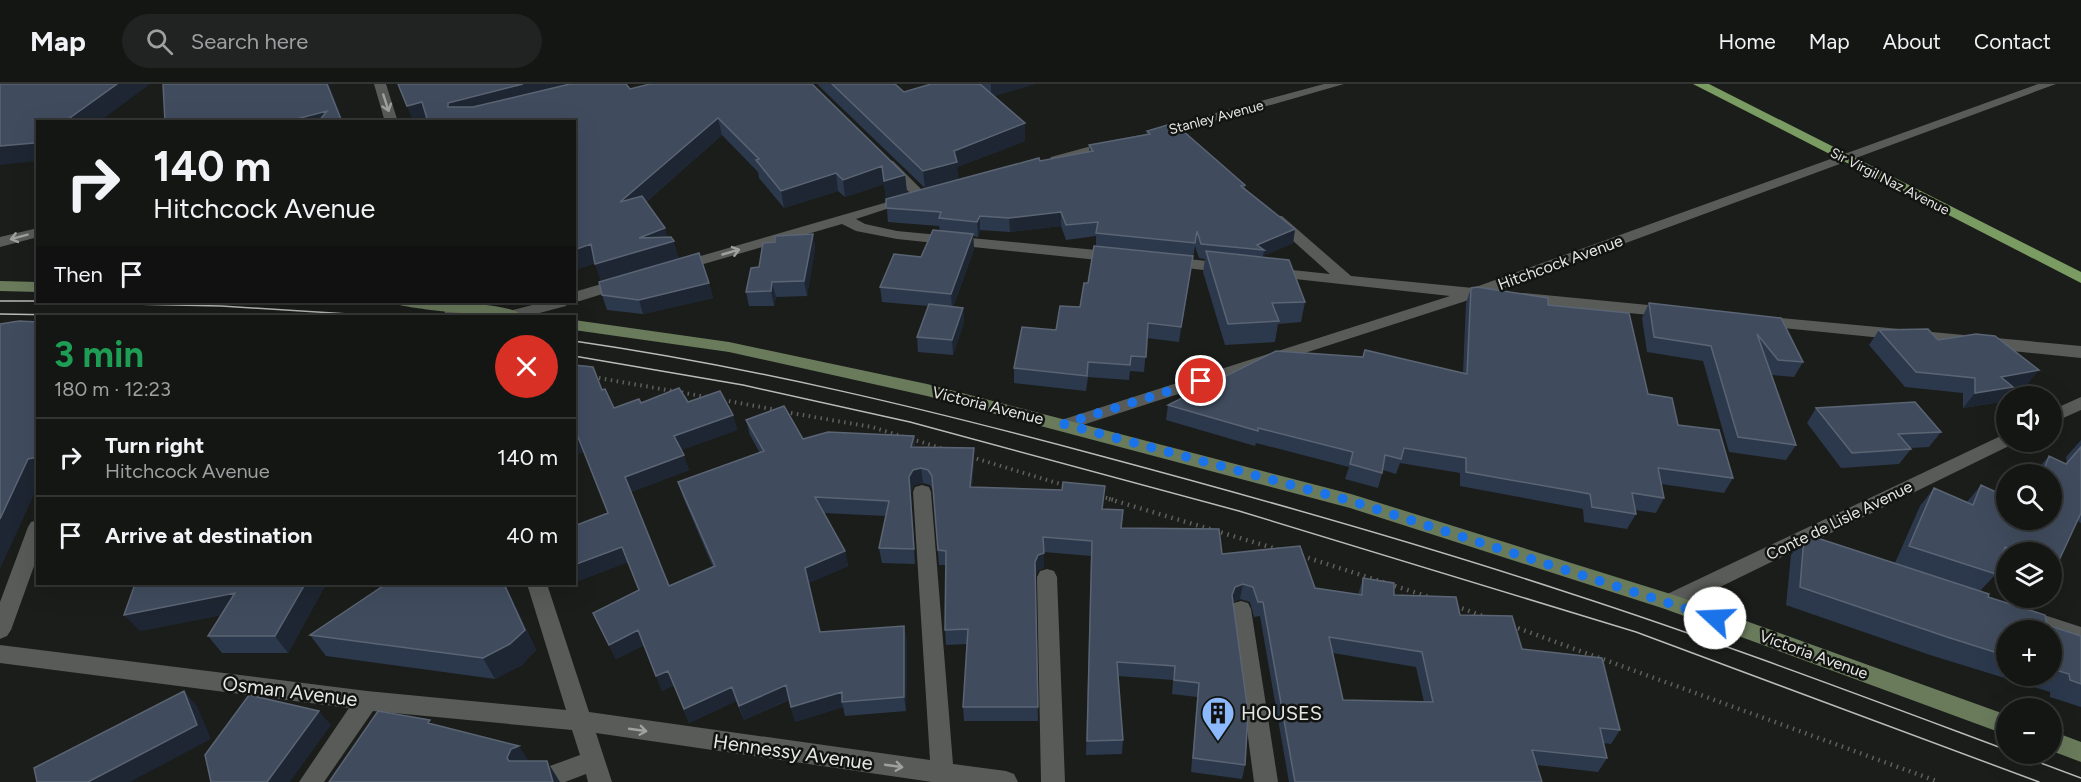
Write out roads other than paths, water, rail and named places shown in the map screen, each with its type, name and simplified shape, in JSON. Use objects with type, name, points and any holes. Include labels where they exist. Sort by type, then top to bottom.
[{"type":"main road","name":"Sir Virgil Naz Avenue","points":[[1699,84],[2081,278]]},
{"type":"main road","points":[[0,286],[36,287]]},
{"type":"main road","points":[[408,303],[505,315]]},
{"type":"main road","name":"Victoria Avenue","points":[[576,325],[729,347],[927,390],[1064,424],[1351,501],[1670,602],[1996,721]]},
{"type":"main road","points":[[2062,745],[2081,752]]},
{"type":"street","points":[[380,84],[391,120]]},
{"type":"street","name":"Stanley Avenue","points":[[1036,165],[1338,84]]},
{"type":"street","name":"Hitchcock Avenue","points":[[1064,424],[1475,293],[2050,84]]},
{"type":"street","points":[[1175,128],[1192,143]]},
{"type":"street","points":[[664,271],[927,195],[880,156]]},
{"type":"street","points":[[1269,212],[1346,280]]},
{"type":"street","points":[[844,219],[861,228],[897,235],[1133,259]]},
{"type":"street","points":[[0,242],[36,233]]},
{"type":"street","points":[[1157,261],[1689,314]]},
{"type":"street","points":[[576,296],[642,278]]},
{"type":"street","points":[[516,315],[557,303]]},
{"type":"street","points":[[1748,320],[2081,352]]},
{"type":"street","points":[[2062,412],[2081,403]]},
{"type":"street","name":"Conte de Lisle Avenue","points":[[1670,602],[1996,444]]},
{"type":"street","points":[[922,492],[942,773]]},
{"type":"street","points":[[0,630],[36,532]]},
{"type":"street","points":[[1793,542],[1815,550]]},
{"type":"street","points":[[1047,577],[1053,782]]},
{"type":"street","points":[[536,782],[596,771],[537,585]]},
{"type":"street","points":[[1241,609],[1266,782]]},
{"type":"street","points":[[2003,611],[2081,636]]},
{"type":"street","name":"Osman Avenue","points":[[0,654],[367,701],[580,722]]},
{"type":"street","points":[[311,782],[367,701]]},
{"type":"street","name":"Hennessy Avenue","points":[[580,722],[1006,782]]},
{"type":"tram line","points":[[0,301],[36,301]]},
{"type":"tram line","points":[[84,303],[221,306],[364,315]]},
{"type":"tram line","points":[[0,314],[62,315]]},
{"type":"tram line","points":[[576,341],[774,376],[905,406],[1277,504],[1395,538],[1624,611],[1996,746]]},
{"type":"tram line","points":[[576,356],[743,385],[910,422],[1239,511],[1636,632],[2039,782]]},
{"type":"tram line","points":[[2043,764],[2081,778]]},
{"type":"place","name":"HOUSES","points":[[1218,742]]}]
